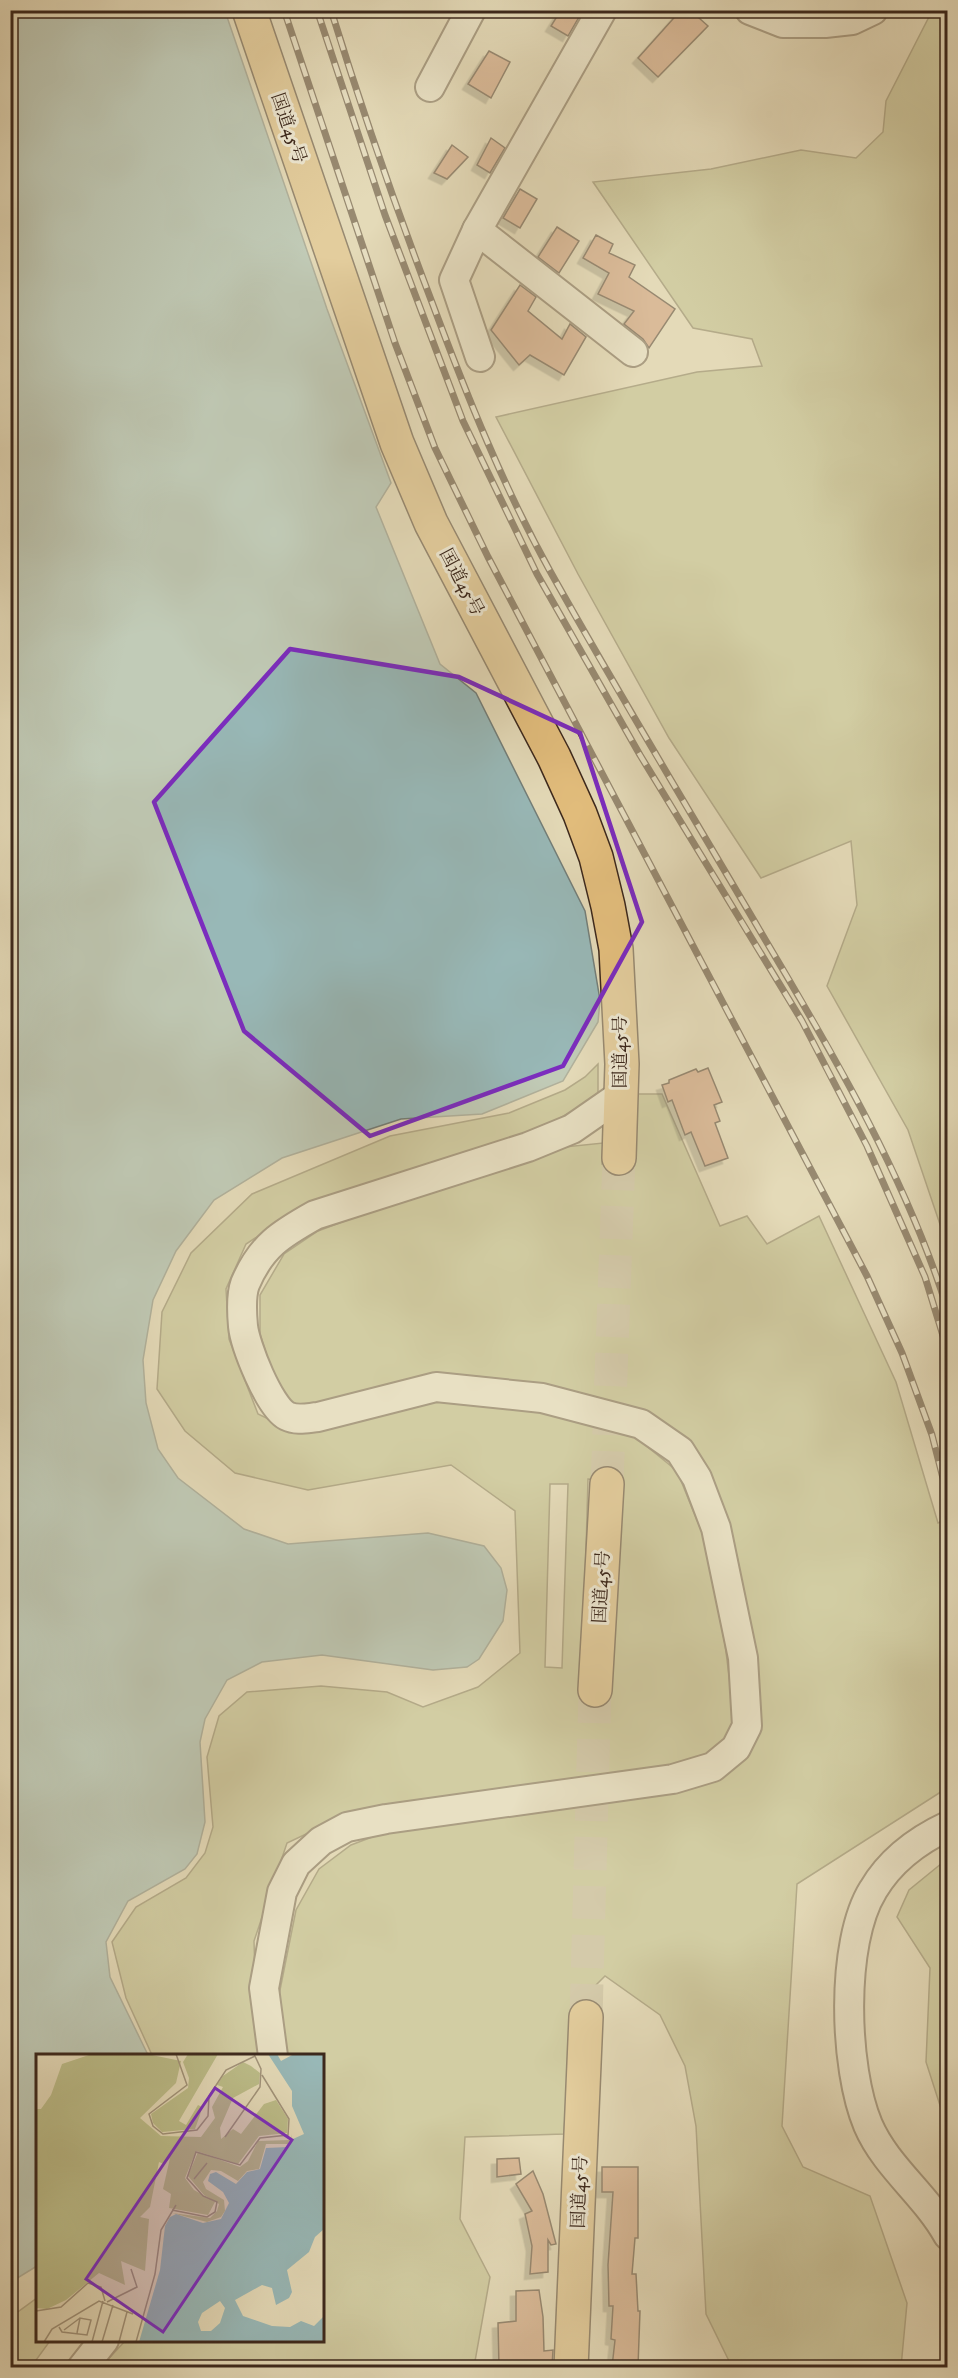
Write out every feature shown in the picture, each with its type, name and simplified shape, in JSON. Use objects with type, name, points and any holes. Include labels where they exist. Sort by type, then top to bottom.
[{"type":"highway","name":"国道45号","points":[[249,10],[397,443],[431,523],[554,757],[588,836],[608,906],[616,949],[622,1064],[619,1158]]},
{"type":"highway","name":"国道45号","points":[[595,1690],[607,1484]]},
{"type":"highway","name":"国道45号","points":[[571,2367],[586,2017]]},
{"type":"street","points":[[430,87],[471,10]]},
{"type":"street","points":[[480,357],[454,280],[477,230],[602,10]]},
{"type":"street","points":[[750,10],[783,23],[825,23],[852,20],[873,10]]},
{"type":"street","points":[[477,230],[633,351]]},
{"type":"street","points":[[273,2054],[264,1988],[282,1892],[296,1864],[321,1841],[347,1827],[386,1819],[673,1779],[713,1767],[736,1748],[747,1726],[743,1658],[716,1528],[697,1478],[680,1451],[641,1424],[553,1401],[436,1387],[318,1417],[300,1419],[285,1415],[275,1405],[260,1378],[243,1327],[244,1287],[260,1254],[284,1233],[315,1215],[528,1147],[572,1129],[621,1095]]},
{"type":"street","points":[[948,1826],[909,1849],[888,1869],[872,1891],[861,1916],[852,1950],[850,2015],[854,2069],[860,2101],[868,2126],[883,2152],[931,2209],[948,2235]]},
{"type":"street","points":[[82,2367],[103,2342]]},
{"type":"highlighted area","points":[[290,649],[459,677],[580,733],[642,922],[563,1066],[370,1136],[244,1031],[154,802]]},
{"type":"green space","points":[[932,11],[948,11],[947,1245],[908,1130],[827,986],[857,905],[851,841],[761,878],[669,738],[578,574],[496,417],[697,372],[762,366],[752,339],[693,328],[593,182],[711,169],[801,150],[856,158],[883,132],[886,101]]},
{"type":"green space","points":[[598,1064],[598,1093],[571,1112],[509,1146],[300,1209],[246,1244],[226,1289],[229,1339],[258,1414],[295,1432],[435,1398],[545,1412],[633,1435],[677,1471],[703,1535],[725,1644],[734,1716],[731,1742],[708,1762],[325,1825],[287,1843],[254,1941],[257,2042],[260,2054],[152,2054],[126,1998],[112,1942],[136,1907],[186,1878],[205,1853],[213,1827],[207,1757],[219,1716],[247,1692],[321,1686],[387,1692],[423,1707],[478,1687],[520,1653],[515,1511],[451,1465],[308,1490],[235,1473],[185,1431],[157,1389],[162,1312],[191,1253],[252,1194],[390,1136],[509,1113],[565,1090],[585,1077]],"holes":[[[588,1479],[616,1480],[582,1692]],[[550,1484],[568,1484],[562,1668],[545,1667]]]},
{"type":"green space","points":[[634,1094],[662,1094],[720,1226],[747,1216],[767,1244],[819,1216],[896,1382],[938,1523],[947,1519],[947,1788],[797,1884],[782,2126],[803,2167],[870,2196],[907,2303],[901,2367],[732,2367],[706,2314],[696,2126],[685,2066],[660,2015],[605,1976],[571,2010],[564,2134],[465,2137],[460,2219],[490,2277],[474,2367],[100,2368],[124,2342],[324,2342],[324,2054],[285,2054],[279,1995],[296,1910],[319,1869],[351,1845],[380,1834],[742,1757],[751,1656],[738,1561],[729,1524],[708,1475],[544,1389],[325,1409],[296,1406],[279,1394],[260,1334],[260,1295],[284,1254],[318,1231],[398,1201],[555,1148],[603,1143],[602,1164],[634,1162]]},
{"type":"green space","points":[[947,1859],[947,2127],[926,2062],[930,1968],[897,1917],[909,1890]]},
{"type":"green space","points":[[36,2299],[36,2342],[49,2342],[31,2367],[15,2363],[11,2367],[11,2317]]},
{"type":"water","points":[[11,10],[225,11],[327,309],[391,483],[376,507],[440,664],[476,693],[585,911],[600,1000],[598,1022],[563,1081],[482,1114],[401,1119],[282,1158],[214,1200],[176,1251],[153,1300],[143,1360],[146,1403],[158,1449],[178,1478],[244,1529],[288,1544],[428,1533],[484,1546],[501,1568],[507,1590],[503,1621],[479,1659],[467,1667],[433,1670],[322,1655],[262,1662],[227,1680],[205,1719],[200,1742],[205,1822],[197,1854],[185,1869],[128,1901],[106,1942],[110,1977],[148,2054],[36,2054],[36,2267],[11,2282]]},
{"type":"building","points":[[561,10],[583,10],[568,36],[551,26]]},
{"type":"building","points":[[681,10],[690,10],[708,26],[658,77],[638,58]]},
{"type":"building","points":[[489,51],[510,62],[491,98],[468,84]]},
{"type":"building","points":[[491,138],[505,148],[490,173],[477,165]]},
{"type":"building","points":[[452,145],[468,157],[447,179],[434,173]]},
{"type":"building","points":[[520,189],[537,199],[520,228],[503,218]]},
{"type":"building","points":[[557,227],[579,241],[559,273],[538,257]]},
{"type":"building","points":[[596,235],[613,244],[609,253],[635,265],[629,277],[675,309],[649,348],[643,339],[624,324],[634,311],[598,294],[609,273],[583,258]]},
{"type":"building","points":[[520,285],[536,297],[528,311],[562,339],[570,324],[586,337],[564,375],[530,355],[519,365],[491,330]]},
{"type":"building","points":[[708,1068],[722,1102],[714,1105],[720,1121],[715,1123],[728,1158],[705,1166],[691,1132],[685,1135],[672,1100],[668,1102],[662,1085],[696,1069],[698,1072]]},
{"type":"building","points":[[519,2158],[521,2174],[497,2177],[497,2159]]},
{"type":"building","points":[[602,2167],[638,2167],[638,2238],[635,2238],[632,2274],[636,2274],[638,2311],[640,2311],[638,2367],[612,2367],[615,2340],[611,2339],[613,2306],[609,2306],[608,2265],[613,2192],[602,2192]]},
{"type":"building","points":[[533,2171],[543,2194],[556,2244],[551,2245],[548,2240],[548,2272],[530,2274],[532,2246],[525,2214],[532,2211],[516,2184]]},
{"type":"building","points":[[539,2290],[544,2351],[553,2350],[552,2367],[499,2367],[498,2323],[516,2321],[516,2291]]},
{"type":"tunnel","points":[[607,1484],[619,1158]]},
{"type":"tunnel","points":[[586,2017],[595,1690]]},
{"type":"railway","points":[[284,10],[395,343],[435,448],[488,557],[867,1276],[902,1353],[932,1435],[948,1498]]},
{"type":"railway","points":[[317,10],[385,215],[463,421],[537,574],[640,755],[802,1021],[867,1146],[925,1277],[948,1352]]},
{"type":"railway","points":[[331,10],[367,122],[419,269],[501,473],[533,539],[576,618],[844,1075],[891,1167],[931,1262],[948,1311]]}]
